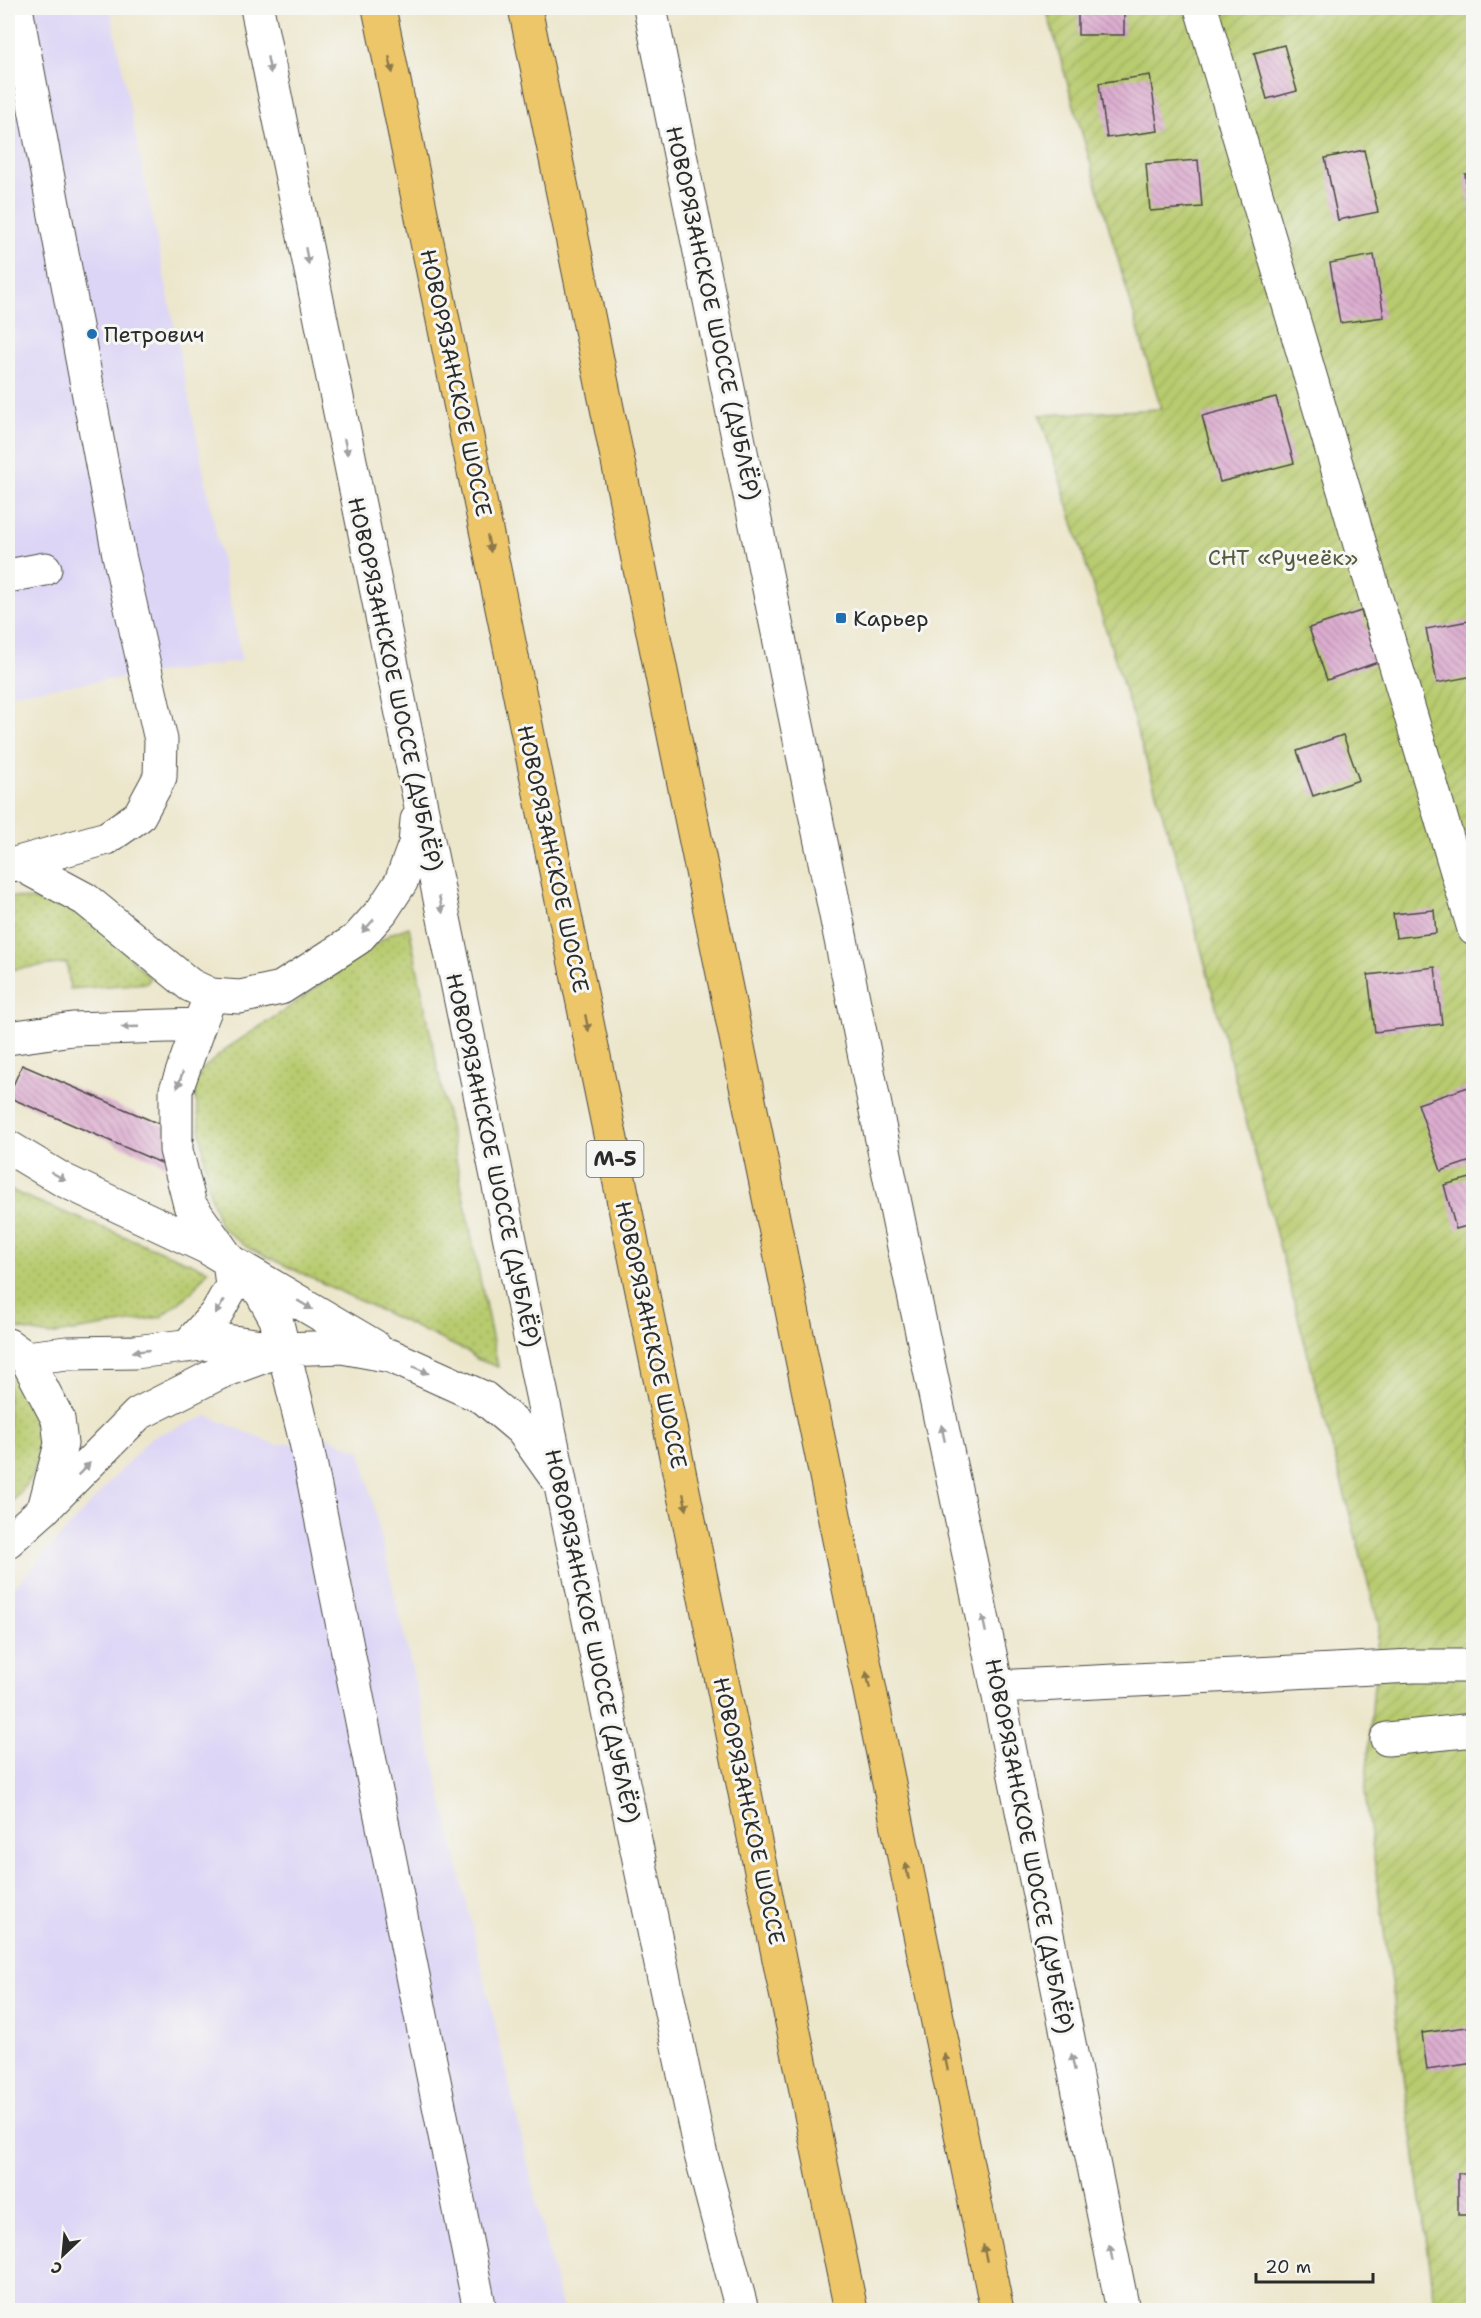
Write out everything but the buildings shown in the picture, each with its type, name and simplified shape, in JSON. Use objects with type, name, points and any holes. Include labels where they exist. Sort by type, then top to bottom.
[{"type":"highway","name":"НОВОРЯЗАНСКОЕ ШОССЕ","points":[[379,8],[851,2310]]},
{"type":"highway","points":[[525,8],[996,2310]]},
{"type":"street","points":[[13,865],[106,838],[139,816],[160,777],[161,740],[118,555],[16,8]]},
{"type":"street","name":"НОВОРЯЗАНСКОЕ ШОССЕ (ДУБЛЁР)","points":[[257,8],[418,797],[700,2151],[742,2310]]},
{"type":"street","name":"НОВОРЯЗАНСКОЕ ШОССЕ (ДУБЛЁР)","points":[[650,8],[902,1240],[997,1687],[1122,2310]]},
{"type":"street","points":[[1201,8],[1473,928]]},
{"type":"street","points":[[8,576],[45,569]]},
{"type":"street","points":[[13,865],[85,899],[190,985],[211,995],[240,998],[280,988],[357,939],[382,911],[401,882],[416,844],[418,797]]},
{"type":"street","points":[[211,995],[177,1090],[176,1150],[190,1205],[229,1260],[261,1292],[276,1319],[306,1442],[480,2310]]},
{"type":"street","points":[[8,1038],[74,1029],[199,1024]]},
{"type":"street","points":[[8,1147],[63,1180],[229,1260],[391,1356],[484,1398],[522,1430],[561,1485]]},
{"type":"street","points":[[187,1346],[216,1314],[232,1286],[229,1260]]},
{"type":"street","points":[[17,1352],[135,1352],[226,1341],[282,1349],[342,1347],[391,1356]]},
{"type":"street","points":[[8,1540],[43,1510],[138,1414],[219,1373],[282,1349]]},
{"type":"street","points":[[17,1352],[49,1399],[58,1419],[61,1444],[43,1510]]},
{"type":"street","points":[[997,1687],[1413,1666],[1473,1666]]},
{"type":"street","points":[[1388,1739],[1473,1730]]},
{"type":"shaded area","name":"Петрович","points":[[8,8],[110,8],[242,661],[8,694]]},
{"type":"shaded area","points":[[208,1416],[276,1445],[327,1437],[361,1451],[562,2310],[8,2310],[8,1594],[151,1437]]},
{"type":"green space","name":"СНТ «Ручеёк»","points":[[1046,8],[1473,8],[1473,2310],[1436,2310],[1365,1793],[1379,1625],[1182,877],[1040,415],[1161,409]]},
{"type":"green space","points":[[8,896],[71,906],[120,947],[150,978],[147,983],[70,989],[67,963],[8,970]]},
{"type":"green space","points":[[409,927],[498,1367],[477,1359],[468,1352],[248,1248],[220,1226],[209,1191],[194,1086],[202,1070],[227,1048],[281,1013],[390,934]]},
{"type":"green space","points":[[8,1189],[208,1270],[191,1293],[161,1317],[49,1335],[19,1329],[8,1323]]},
{"type":"green space","points":[[8,1369],[33,1399],[39,1418],[41,1437],[32,1474],[22,1491],[8,1504]]},
{"type":"place","name":"Петрович","points":[[92,334]]},
{"type":"place","name":"Карьер","points":[[841,618]]}]
